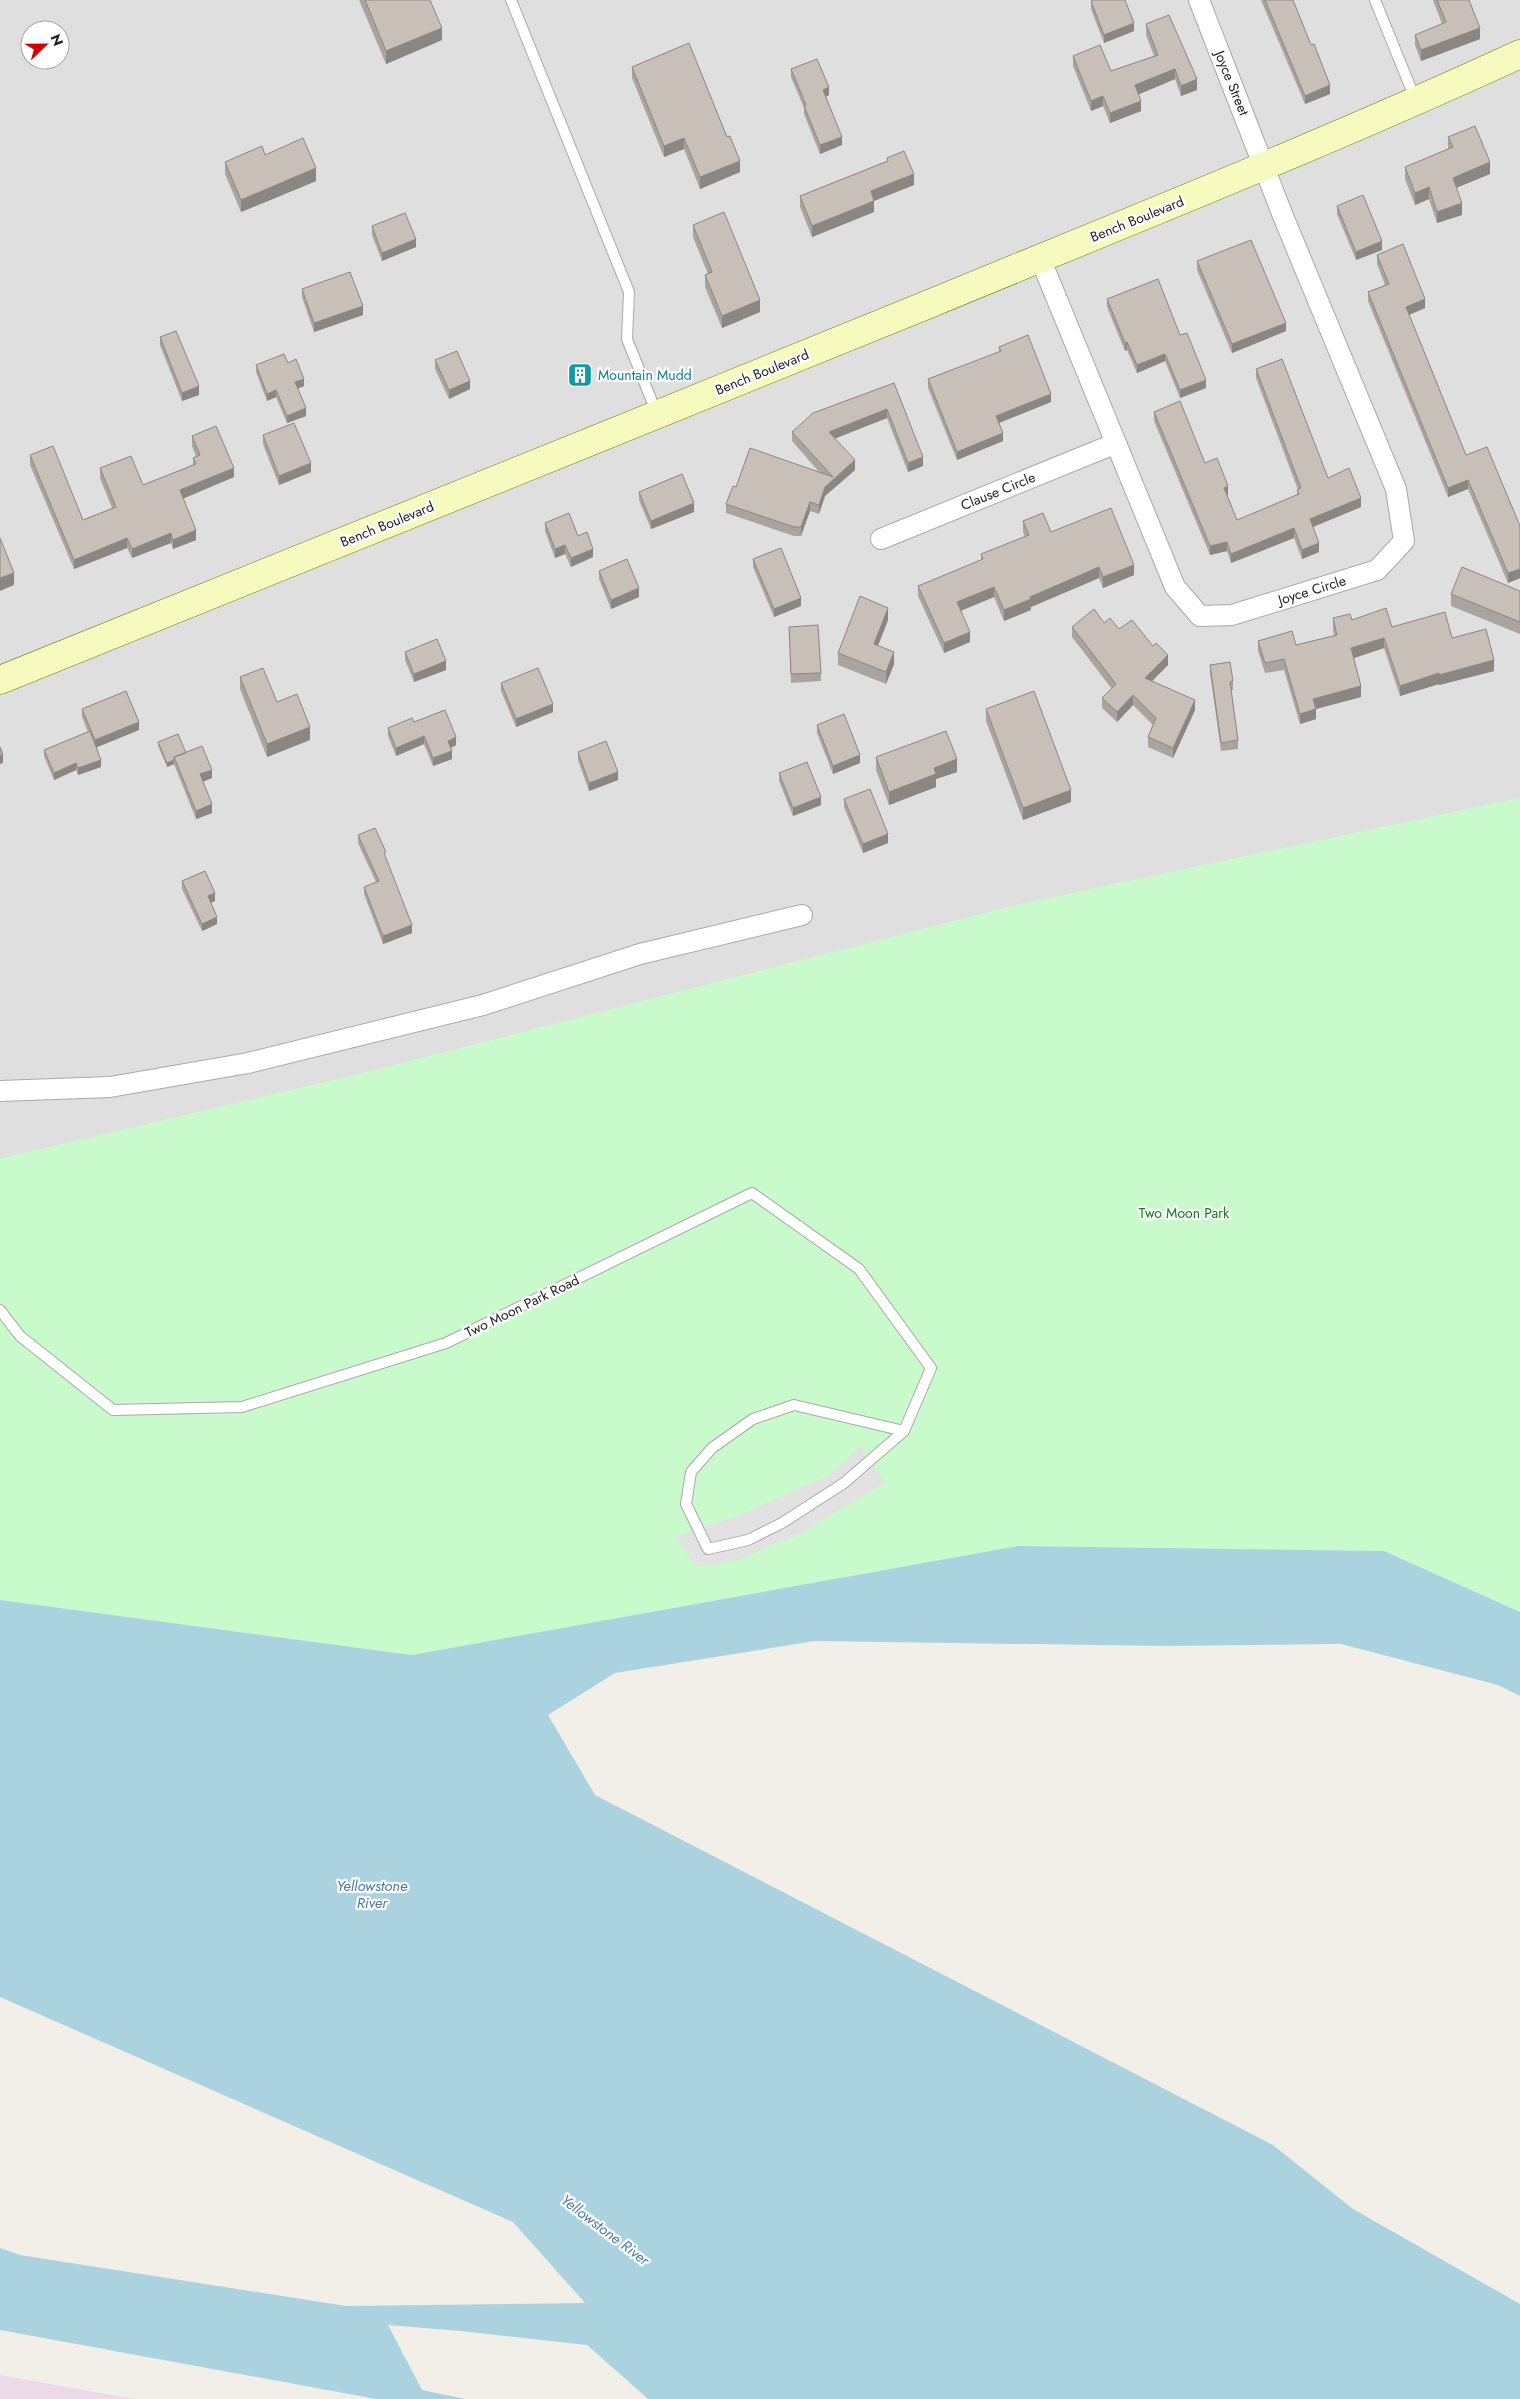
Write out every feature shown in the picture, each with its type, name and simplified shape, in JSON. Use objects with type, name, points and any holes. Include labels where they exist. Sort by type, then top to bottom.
[{"type":"main road","name":"Bench Boulevard","points":[[0,680],[658,415],[1265,166],[1417,102],[1520,54]]},
{"type":"street","name":"Joyce Street","points":[[1199,0],[1265,166]]},
{"type":"street","name":"Joyce Circle","points":[[1040,258],[1114,444],[1174,587],[1200,616],[1232,615],[1377,570],[1404,541],[1396,489],[1283,216],[1265,166]]},
{"type":"street","name":"Clause Circle","points":[[881,539],[1114,444]]},
{"type":"street","points":[[0,1091],[110,1087],[248,1064],[483,1005],[640,954],[802,915]]},
{"type":"lane","points":[[511,0],[629,292],[627,339],[658,415]]},
{"type":"lane","points":[[1375,0],[1417,102]]},
{"type":"lane","name":"Two Moon Park Road","points":[[0,1310],[20,1336],[113,1410],[242,1407],[446,1343],[752,1192],[859,1270],[931,1368],[904,1431],[844,1483],[782,1523],[748,1540],[708,1549],[686,1504],[691,1472],[712,1448],[753,1418],[794,1405],[904,1431]]},
{"type":"shaded area","points":[[0,0],[1520,0],[1520,798],[1017,905],[360,1074],[0,1159]]},
{"type":"shaded area","points":[[860,1446],[885,1483],[798,1535],[738,1560],[697,1567],[675,1537],[738,1516],[830,1475]]},
{"type":"shaded area","points":[[0,2375],[134,2399],[0,2399]]},
{"type":"green space","name":"Two Moon Park","points":[[1520,798],[1520,1612],[1384,1551],[1018,1546],[412,1655],[0,1600],[0,1159],[360,1074],[1017,905]]},
{"type":"water","name":"Yellowstone River","points":[[1018,1546],[1384,1551],[1520,1612],[1520,1696],[1498,1685],[1341,1644],[1165,1646],[815,1641],[615,1673],[548,1715],[595,1795],[1273,2145],[1353,2209],[1520,2304],[1520,2399],[648,2399],[587,2345],[388,2325],[422,2390],[465,2399],[376,2399],[0,2330],[0,2248],[20,2255],[346,2306],[585,2303],[513,2222],[0,1997],[0,1600],[412,1655]]},
{"type":"building","points":[[365,0],[430,0],[442,28],[386,51]]},
{"type":"building","points":[[1125,0],[1134,23],[1104,35],[1091,1]]},
{"type":"building","points":[[1265,0],[1293,0],[1311,45],[1314,44],[1330,85],[1305,96]]},
{"type":"building","points":[[1437,0],[1469,0],[1480,28],[1421,50],[1415,35],[1446,22]]},
{"type":"building","points":[[1169,15],[1197,79],[1181,86],[1175,69],[1135,85],[1141,101],[1110,113],[1103,96],[1091,101],[1073,56],[1100,45],[1111,71],[1158,55],[1146,24]]},
{"type":"building","points":[[689,43],[727,137],[730,136],[740,161],[700,177],[684,138],[664,146],[632,67]]},
{"type":"building","points":[[817,59],[829,87],[823,90],[842,137],[820,145],[791,69]]},
{"type":"building","points":[[1475,126],[1490,162],[1453,178],[1462,203],[1437,212],[1429,187],[1415,193],[1405,167],[1453,147],[1448,137]]},
{"type":"building","points":[[303,138],[316,168],[241,200],[225,162],[262,146],[265,155]]},
{"type":"building","points":[[904,151],[914,174],[871,191],[874,201],[812,226],[800,196],[888,161],[887,158]]},
{"type":"building","points":[[1363,195],[1382,241],[1356,252],[1337,206]]},
{"type":"building","points":[[724,212],[760,300],[722,316],[705,275],[712,272],[693,225]]},
{"type":"building","points":[[405,213],[416,239],[382,253],[372,226]]},
{"type":"building","points":[[1251,240],[1286,323],[1232,344],[1197,261]]},
{"type":"building","points":[[1403,244],[1425,299],[1406,307],[1466,455],[1487,447],[1520,526],[1520,569],[1508,573],[1468,480],[1448,488],[1368,292],[1389,284],[1377,255]]},
{"type":"building","points":[[350,272],[363,306],[314,323],[302,289]]},
{"type":"building","points":[[1158,279],[1180,335],[1187,333],[1206,380],[1180,390],[1165,354],[1137,365],[1127,342],[1125,343],[1107,299]]},
{"type":"building","points":[[176,331],[199,386],[182,393],[160,337]]},
{"type":"building","points":[[1028,335],[1051,394],[996,416],[1003,433],[957,452],[928,379],[1001,351],[999,347]]},
{"type":"building","points":[[457,351],[470,381],[449,390],[435,360]]},
{"type":"building","points":[[284,354],[288,363],[296,359],[304,379],[295,382],[306,408],[287,416],[276,390],[267,394],[256,365]]},
{"type":"building","points":[[1282,359],[1328,478],[1349,468],[1361,498],[1310,519],[1319,543],[1302,550],[1294,528],[1231,554],[1227,542],[1210,546],[1154,412],[1180,401],[1205,463],[1217,458],[1228,486],[1224,488],[1237,520],[1299,494],[1297,490],[1301,488],[1256,369]]},
{"type":"building","points":[[894,383],[923,457],[908,463],[887,409],[829,432],[855,460],[825,487],[819,505],[810,502],[801,527],[794,527],[726,504],[733,486],[736,487],[750,448],[833,477],[792,432],[813,413]]},
{"type":"building","points":[[294,423],[311,463],[279,476],[263,435]]},
{"type":"building","points":[[216,426],[234,468],[180,490],[196,530],[173,540],[171,533],[132,549],[127,538],[74,560],[30,455],[53,446],[83,520],[116,507],[100,468],[131,456],[143,485],[196,464],[193,458],[200,455],[192,436]]},
{"type":"building","points":[[682,474],[694,503],[651,521],[639,492]]},
{"type":"building","points":[[1111,508],[1134,565],[1103,577],[1099,567],[1004,610],[994,587],[957,602],[970,632],[944,643],[918,586],[983,559],[981,554],[1029,535],[1023,521],[1043,513],[1051,532]]},
{"type":"building","points":[[569,513],[578,536],[587,532],[593,549],[571,558],[565,545],[555,549],[545,523]]},
{"type":"building","points":[[0,538],[14,573],[0,578]]},
{"type":"building","points":[[781,548],[801,598],[774,609],[753,559]]},
{"type":"building","points":[[627,559],[639,588],[611,600],[599,571]]},
{"type":"building","points":[[1462,567],[1520,591],[1520,622],[1451,594]]},
{"type":"building","points":[[860,596],[888,608],[874,644],[894,652],[886,672],[838,653]]},
{"type":"building","points":[[1386,608],[1392,627],[1445,612],[1452,638],[1486,629],[1494,660],[1439,675],[1439,673],[1400,686],[1384,638],[1351,648],[1361,686],[1313,699],[1316,709],[1300,714],[1284,659],[1265,663],[1258,641],[1292,631],[1296,645],[1337,635],[1333,618],[1350,614],[1352,620]]},
{"type":"building","points":[[1094,609],[1104,623],[1110,618],[1119,629],[1132,620],[1153,646],[1156,643],[1168,655],[1145,678],[1195,700],[1173,748],[1148,737],[1156,718],[1133,695],[1117,712],[1102,698],[1116,684],[1072,627]]},
{"type":"building","points":[[818,625],[821,673],[791,674],[789,627]]},
{"type":"building","points":[[437,639],[446,661],[414,674],[405,652]]},
{"type":"building","points":[[1230,662],[1233,681],[1230,682],[1238,740],[1221,743],[1210,665]]},
{"type":"building","points":[[263,668],[277,702],[297,694],[310,727],[267,744],[240,677]]},
{"type":"building","points":[[538,668],[553,704],[516,719],[501,683]]},
{"type":"building","points":[[126,691],[139,722],[95,740],[82,709]]},
{"type":"building","points":[[1034,691],[1071,790],[1023,808],[986,709]]},
{"type":"building","points":[[445,710],[456,737],[448,741],[452,751],[433,758],[424,736],[396,748],[388,728],[412,718],[414,722]]},
{"type":"building","points":[[844,714],[860,755],[833,766],[817,725]]},
{"type":"building","points":[[90,731],[101,760],[78,768],[76,763],[54,773],[44,750]]},
{"type":"building","points":[[946,731],[957,759],[934,768],[936,774],[889,792],[876,757]]},
{"type":"building","points":[[178,734],[186,753],[174,757],[174,760],[167,763],[158,742]]},
{"type":"building","points":[[606,741],[618,772],[589,783],[578,752]]},
{"type":"building","points":[[202,746],[212,770],[200,774],[212,804],[196,811],[174,757]]},
{"type":"building","points":[[807,762],[821,797],[793,808],[779,773]]},
{"type":"building","points":[[870,789],[888,834],[863,844],[844,799]]},
{"type":"building","points":[[375,828],[386,852],[384,853],[412,925],[383,936],[364,887],[379,881],[358,835]]},
{"type":"building","points":[[205,871],[215,893],[208,896],[217,917],[202,924],[182,881]]},
{"type":"place","name":"Mountain Mudd","points":[[580,375]]}]
